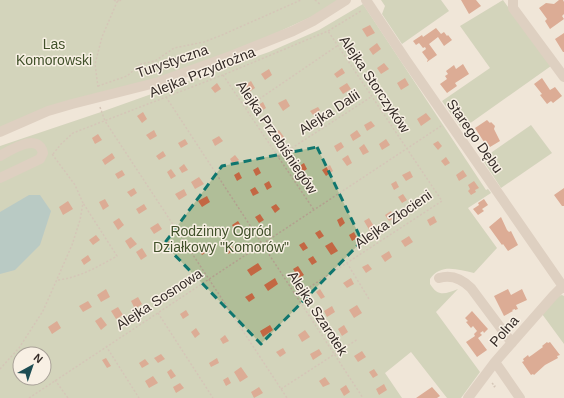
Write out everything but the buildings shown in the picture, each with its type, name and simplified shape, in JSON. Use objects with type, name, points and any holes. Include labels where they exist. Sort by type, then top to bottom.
[{"type":"street","name":"Turystyczna","points":[[0,132],[48,111],[159,82],[231,56],[313,21],[346,0]]},
{"type":"street","points":[[513,0],[513,8],[564,77]]},
{"type":"street","name":"Starego Dębu","points":[[364,5],[406,60],[564,286]]},
{"type":"street","points":[[0,156],[29,143],[39,145],[43,153],[40,160],[0,178]]},
{"type":"street","points":[[439,278],[448,276],[455,277],[465,282],[512,343]]},
{"type":"street","name":"Polna","points":[[468,398],[495,362],[553,296],[564,286]]},
{"type":"street","points":[[495,362],[520,398]]},
{"type":"path","points":[[98,98],[95,64],[102,37],[117,2],[120,0]]},
{"type":"path","points":[[98,86],[127,76],[141,64],[155,61],[174,48],[204,42],[301,0]]},
{"type":"path","name":"Alejka Przydrożna","points":[[83,203],[75,185],[52,154],[73,134],[223,75],[328,31],[364,5]]},
{"type":"path","name":"Alejka Storczyków","points":[[328,31],[406,148]]},
{"type":"path","points":[[245,108],[337,46]]},
{"type":"path","name":"Alejka Przebiśniegów","points":[[223,75],[314,210]]},
{"type":"path","name":"Alejka Szarotek","points":[[166,97],[362,398]]},
{"type":"path","name":"Alejka Dalii","points":[[278,157],[371,97]]},
{"type":"path","points":[[101,112],[105,121],[287,398]]},
{"type":"path","name":"Alejka Sosnowa","points":[[29,398],[158,313],[208,278],[441,126]]},
{"type":"path","name":"Alejka Złocieni","points":[[296,296],[442,200],[406,148]]},
{"type":"path","points":[[58,280],[68,279],[84,274],[117,256],[83,203]]},
{"type":"path","points":[[0,369],[19,348],[43,311],[58,280],[72,245],[80,220],[83,203]]},
{"type":"path","name":"Alejka Złocieni","points":[[346,263],[369,299]]},
{"type":"path","points":[[158,313],[213,398]]},
{"type":"path","points":[[281,389],[358,340]]},
{"type":"path","points":[[106,346],[140,398]]},
{"type":"path","points":[[55,380],[68,398]]},
{"type":"path","points":[[493,384],[495,386],[493,388]]},
{"type":"highlighted area","points":[[317,147],[362,241],[261,344],[164,244],[222,166]]},
{"type":"green space","name":"Las Komorowski","points":[[0,0],[340,0],[311,17],[261,40],[150,82],[0,128]]},
{"type":"green space","points":[[381,0],[441,0],[449,11],[402,44],[382,14],[385,6]]},
{"type":"green space","points":[[503,0],[551,66],[462,129],[442,101],[490,68],[460,26]]},
{"type":"green space","name":"Rodzinny Ogród Działkowy \"Komorów\"","points":[[363,4],[486,190],[488,189],[491,193],[468,208],[497,248],[474,273],[456,269],[445,269],[434,274],[430,279],[430,284],[439,293],[446,293],[458,289],[436,312],[480,372],[461,398],[447,398],[411,352],[385,373],[402,398],[0,398],[0,146],[101,112],[269,52],[319,30]]},
{"type":"green space","points":[[531,125],[552,153],[501,188],[482,159]]},
{"type":"green space","points":[[558,296],[564,296],[564,344],[542,314]]},
{"type":"water","points":[[29,195],[40,195],[51,211],[40,245],[15,270],[0,274],[0,212]]}]
